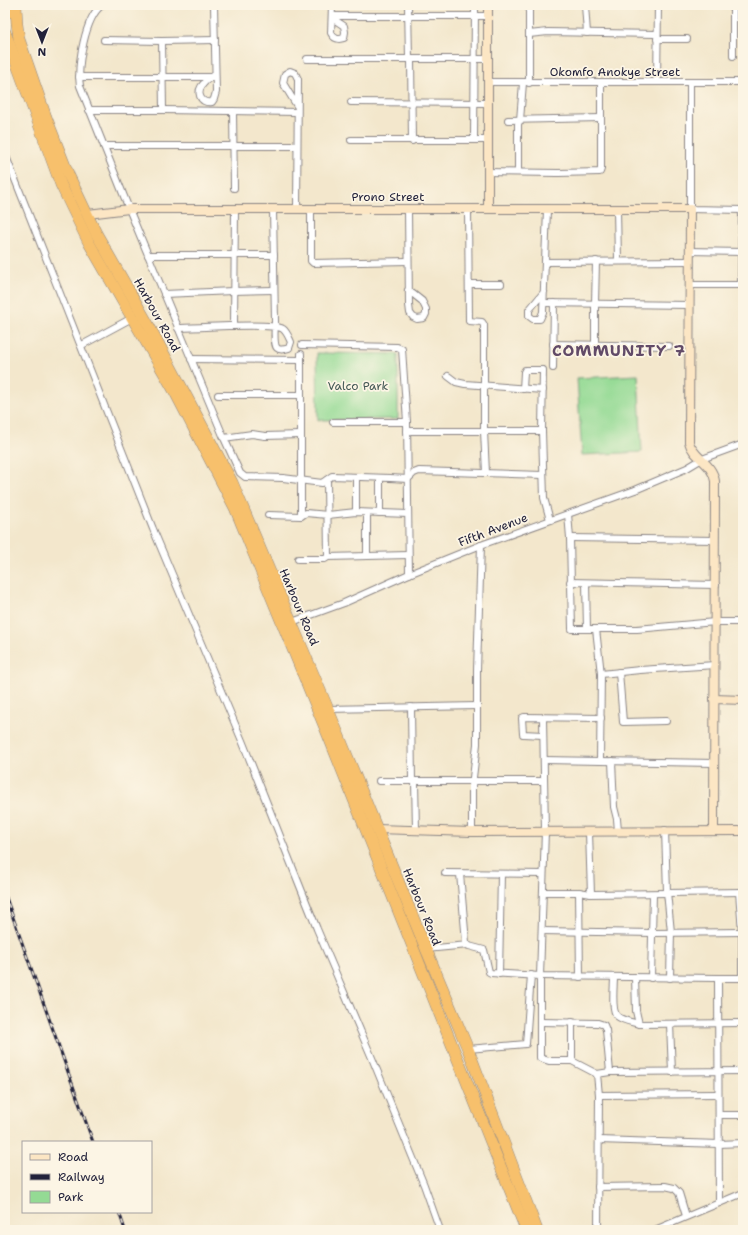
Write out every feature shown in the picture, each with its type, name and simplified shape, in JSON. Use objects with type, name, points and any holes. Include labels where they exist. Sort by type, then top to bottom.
[{"type":"highway","points":[[5,14],[17,6]]},
{"type":"highway","name":"Harbour Road","points":[[17,6],[19,39],[34,86],[69,176],[96,233],[148,324],[232,482],[292,622],[468,1049],[537,1230]]},
{"type":"highway","name":"Harbour Road","points":[[5,32],[61,185],[89,243],[175,392],[235,508],[330,740],[526,1230]]},
{"type":"street","points":[[102,5],[95,12],[82,48],[79,77],[80,86],[128,209],[240,473],[243,476],[283,478],[322,483],[332,476],[408,479],[414,473],[419,472],[543,475]]},
{"type":"street","points":[[79,77],[213,76],[215,40],[214,5]]},
{"type":"street","points":[[332,5],[332,17],[488,16]]},
{"type":"street","points":[[408,5],[412,141]]},
{"type":"street","points":[[474,5],[474,140]]},
{"type":"street","points":[[488,5],[488,209]]},
{"type":"street","points":[[518,172],[518,124],[526,83],[529,5]]},
{"type":"street","points":[[585,5],[587,33]]},
{"type":"street","points":[[657,82],[658,5]]},
{"type":"street","points":[[732,56],[733,5]]},
{"type":"street","points":[[529,34],[587,33],[687,39]]},
{"type":"street","points":[[104,40],[215,40]]},
{"type":"street","points":[[162,41],[163,110]]},
{"type":"street","points":[[308,59],[488,59]]},
{"type":"street","points":[[297,109],[283,84],[285,74],[290,71],[295,73],[298,79],[297,210]]},
{"type":"street","name":"Okomfo Anokye Street","points":[[488,82],[743,82]]},
{"type":"street","points":[[487,172],[600,172],[601,82]]},
{"type":"street","points":[[690,83],[689,442],[693,452],[711,469],[716,481],[714,831]]},
{"type":"street","points":[[351,102],[488,103]]},
{"type":"street","points":[[89,110],[233,111],[297,109]]},
{"type":"street","points":[[233,111],[234,188]]},
{"type":"street","points":[[508,120],[601,118]]},
{"type":"street","points":[[351,140],[488,140]]},
{"type":"street","points":[[104,146],[297,146]]},
{"type":"street","points":[[5,154],[154,529],[243,743],[316,929],[372,1058],[424,1185],[440,1230]]},
{"type":"street","name":"Prono Street","points":[[88,214],[128,209],[690,209]]},
{"type":"street","points":[[234,326],[233,291],[235,209]]},
{"type":"street","points":[[178,328],[275,326],[273,209]]},
{"type":"street","points":[[408,209],[408,290],[410,313],[417,319],[424,318],[426,314],[424,304],[408,290]]},
{"type":"street","points":[[468,209],[469,321],[482,322],[484,324],[484,431],[486,473]]},
{"type":"street","points":[[617,209],[618,260]]},
{"type":"street","points":[[689,285],[742,285],[741,252],[743,210],[690,209]]},
{"type":"street","points":[[311,210],[311,261],[313,263],[338,264],[408,261]]},
{"type":"street","points":[[544,292],[529,310],[529,316],[533,319],[540,319],[543,312],[544,303],[547,210]]},
{"type":"street","points":[[689,251],[741,252]]},
{"type":"street","points":[[148,255],[274,255]]},
{"type":"street","points":[[545,262],[618,260],[689,261]]},
{"type":"street","points":[[595,345],[594,304],[596,261]]},
{"type":"street","points":[[469,284],[501,284]]},
{"type":"street","points":[[164,294],[274,290]]},
{"type":"street","points":[[544,303],[689,305]]},
{"type":"street","points":[[553,368],[554,303]]},
{"type":"street","points":[[82,345],[132,318]]},
{"type":"street","points":[[302,344],[400,347],[403,352],[407,422],[409,574]]},
{"type":"street","points":[[553,344],[669,346]]},
{"type":"street","points":[[191,359],[301,357],[301,516]]},
{"type":"street","points":[[523,389],[524,371],[541,369],[543,372],[543,475],[545,504],[550,520]]},
{"type":"street","points":[[448,376],[456,382],[485,386],[543,390]]},
{"type":"street","points":[[218,395],[301,395]]},
{"type":"street","points":[[333,422],[407,422]]},
{"type":"street","points":[[407,431],[542,430]]},
{"type":"street","points":[[224,438],[252,434],[265,436],[301,435]]},
{"type":"street","name":"Fifth Avenue","points":[[292,622],[344,603],[409,574],[481,545],[635,490],[687,468],[702,459],[743,444]]},
{"type":"street","points":[[356,478],[356,512]]},
{"type":"street","points":[[380,478],[380,514]]},
{"type":"street","points":[[327,480],[328,557]]},
{"type":"street","points":[[268,515],[301,516],[306,513],[328,515],[356,512],[408,514]]},
{"type":"street","points":[[367,555],[368,513]]},
{"type":"street","points":[[568,514],[572,629],[637,629],[715,622],[743,622]]},
{"type":"street","points":[[570,538],[715,540]]},
{"type":"street","points":[[472,832],[472,781],[477,744],[481,545]]},
{"type":"street","points":[[298,559],[325,559],[328,557],[367,555],[408,555]]},
{"type":"street","points":[[570,582],[716,585]]},
{"type":"street","points":[[586,583],[587,629]]},
{"type":"street","points":[[596,629],[601,674],[600,760]]},
{"type":"street","points":[[601,674],[715,665]]},
{"type":"street","points":[[619,672],[623,722],[666,721]]},
{"type":"street","points":[[714,699],[743,700]]},
{"type":"street","points":[[328,709],[477,706]]},
{"type":"street","points":[[411,707],[416,830]]},
{"type":"street","points":[[543,735],[523,734],[522,720],[524,717],[600,718]]},
{"type":"street","points":[[543,718],[545,831],[540,976],[540,1058],[549,1061],[572,1061],[597,1074],[610,1072],[743,1071]]},
{"type":"street","points":[[544,760],[714,763]]},
{"type":"street","points":[[612,761],[614,807],[618,831]]},
{"type":"street","points":[[379,781],[544,781]]},
{"type":"street","points":[[377,829],[472,832],[589,832],[665,830],[743,831]]},
{"type":"street","points":[[665,830],[667,892],[671,932],[670,978]]},
{"type":"street","points":[[589,832],[590,894]]},
{"type":"street","points":[[445,874],[543,874]]},
{"type":"street","points":[[460,874],[466,942],[468,946]]},
{"type":"street","points":[[499,974],[501,874]]},
{"type":"street","points":[[426,949],[468,946],[484,950],[489,972],[499,974],[614,978],[742,978],[743,932],[741,892],[667,892],[654,894],[543,892]]},
{"type":"street","points":[[579,892],[580,977]]},
{"type":"street","points":[[650,978],[654,894]]},
{"type":"street","points":[[542,931],[652,933],[743,932]]},
{"type":"street","points":[[468,1049],[526,1044],[531,975]]},
{"type":"street","points":[[614,978],[613,1008],[617,1016],[626,1020],[639,1024],[743,1023]]},
{"type":"street","points":[[635,978],[636,1011],[639,1024]]},
{"type":"street","points":[[718,978],[717,1071],[719,1203]]},
{"type":"street","points":[[540,1022],[598,1023],[604,1025],[606,1030],[610,1072]]},
{"type":"street","points":[[572,1022],[572,1061]]},
{"type":"street","points":[[670,1024],[672,1072]]},
{"type":"street","points":[[597,1074],[599,1095],[598,1230]]},
{"type":"street","points":[[599,1095],[718,1094]]},
{"type":"street","points":[[718,1115],[743,1115]]},
{"type":"street","points":[[599,1140],[719,1144],[743,1143]]},
{"type":"street","points":[[598,1187],[665,1186],[674,1188],[679,1193],[686,1216]]},
{"type":"street","points":[[655,1230],[743,1193]]},
{"type":"green space","name":"Valco Park","points":[[317,353],[398,354],[398,419],[318,420]]},
{"type":"green space","points":[[638,375],[642,452],[582,455],[577,378]]},
{"type":"railway","points":[[5,895],[93,1141]]},
{"type":"railway","points":[[119,1213],[125,1230]]},
{"type":"district","name":"COMMUNITY 7","points":[[619,350]]}]
